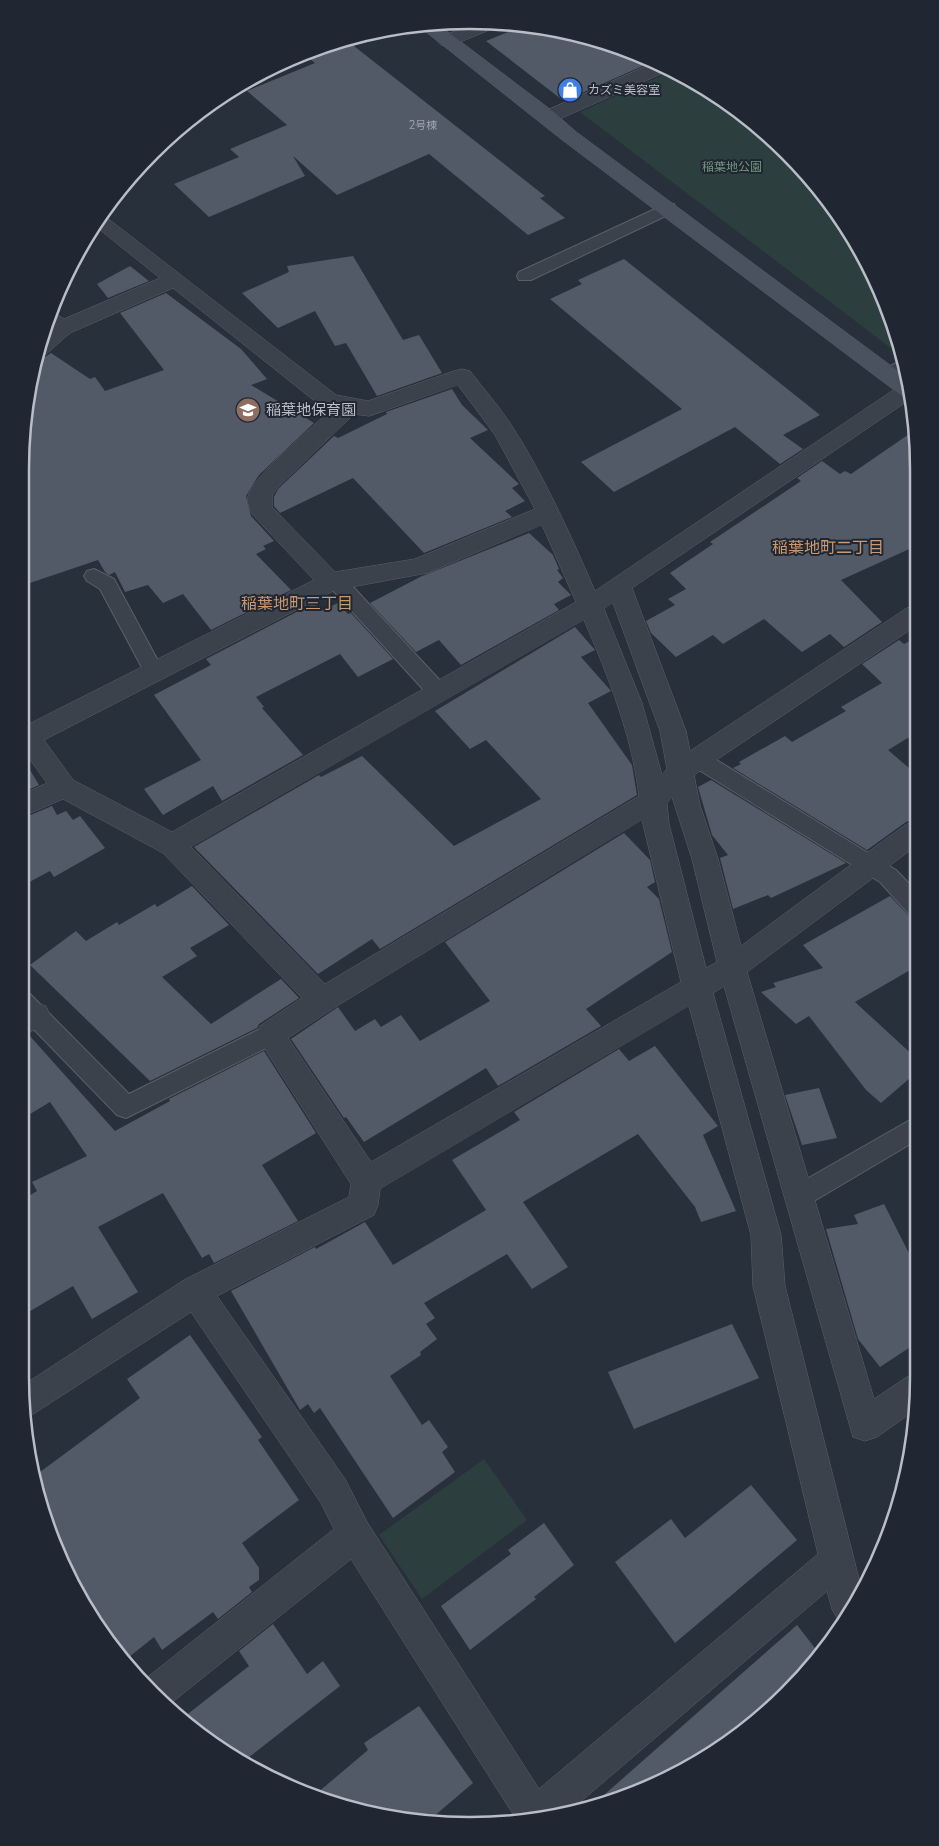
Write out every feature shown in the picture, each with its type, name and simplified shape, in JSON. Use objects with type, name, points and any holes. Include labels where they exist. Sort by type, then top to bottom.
[{"type":"street","points":[[447,41],[475,29]]},
{"type":"street","points":[[434,31],[548,116],[568,135],[895,370]]},
{"type":"street","points":[[548,116],[654,70]]},
{"type":"street","points":[[104,223],[329,401],[369,409],[462,376],[503,430],[548,513],[622,678],[638,726],[654,800],[656,824],[697,988],[708,1020],[766,1235],[769,1286],[847,1603]]},
{"type":"street","points":[[55,322],[175,279]]},
{"type":"street","points":[[172,845],[590,606],[904,395]]},
{"type":"street","points":[[333,582],[261,508],[260,496],[269,482],[350,405]]},
{"type":"street","points":[[29,730],[154,672],[333,582],[419,567],[548,513]]},
{"type":"street","points":[[619,585],[673,731],[690,765],[687,805],[705,860],[732,967],[865,1425],[909,1394]]},
{"type":"street","points":[[30,1399],[195,1291],[362,1205],[366,1181],[270,1035],[322,1000],[654,800],[690,765],[910,618]]},
{"type":"street","points":[[29,739],[64,787],[172,845],[322,1000]]},
{"type":"street","points":[[29,803],[64,787]]},
{"type":"street","points":[[366,1181],[732,967],[910,836]]},
{"type":"street","points":[[195,1291],[333,1491],[355,1534],[529,1813]]},
{"type":"street","points":[[160,1690],[355,1534]]},
{"type":"street","points":[[543,1811],[836,1561]]},
{"type":"lane","points":[[525,276],[668,208]]},
{"type":"lane","points":[[94,576],[107,584],[154,672]]},
{"type":"lane","points":[[333,582],[438,692]]},
{"type":"lane","points":[[690,765],[870,864],[888,876],[910,899]]},
{"type":"lane","points":[[29,1017],[126,1107],[270,1035]]},
{"type":"lane","points":[[800,1196],[910,1131]]},
{"type":"green space","name":"稲葉地公園","points":[[664,74],[690,88],[738,120],[760,138],[801,179],[836,225],[851,249],[877,301],[894,350],[580,112]]},
{"type":"green space","points":[[484,1459],[527,1520],[422,1599],[379,1535]]},
{"type":"building","points":[[510,31],[555,37],[611,52],[645,65],[568,99],[561,99],[486,41]]},
{"type":"building","points":[[352,45],[545,196],[540,198],[565,218],[528,235],[429,154],[337,195],[293,156],[305,176],[209,217],[174,184],[239,157],[230,149],[287,125],[247,91],[315,63],[310,59]]},
{"type":"building","points":[[353,256],[403,340],[419,335],[442,373],[377,396],[346,343],[335,346],[315,311],[278,328],[242,293],[289,272],[287,266]]},
{"type":"building","points":[[624,259],[820,415],[783,435],[803,449],[780,464],[735,427],[614,492],[581,462],[682,409],[550,299],[582,284],[578,280]]},
{"type":"building","points":[[130,266],[149,281],[108,298],[97,284]]},
{"type":"building","points":[[166,293],[241,349],[267,379],[251,385],[314,423],[259,475],[246,496],[251,516],[274,541],[263,546],[266,549],[256,554],[291,590],[211,630],[183,594],[163,603],[148,585],[125,592],[115,572],[109,575],[98,560],[29,583],[30,441],[37,384],[43,357],[51,353],[90,379],[95,377],[105,391],[164,370],[120,313]]},
{"type":"building","points":[[452,389],[462,405],[488,430],[470,438],[519,484],[512,488],[525,501],[505,511],[512,517],[424,553],[353,478],[280,513],[274,506],[274,497],[278,489],[334,436],[338,438],[387,414],[386,412]]},
{"type":"building","points":[[908,435],[910,549],[841,580],[882,622],[844,647],[830,634],[802,652],[764,619],[723,644],[713,635],[676,657],[651,633],[646,621],[675,605],[668,599],[686,589],[670,573],[713,544],[710,542],[801,481],[797,478],[822,461],[840,474],[845,471],[851,474]]},
{"type":"building","points":[[529,533],[553,555],[559,569],[557,570],[563,578],[558,582],[571,595],[554,604],[559,610],[461,665],[439,640],[416,652],[370,603],[422,576]]},
{"type":"building","points":[[314,603],[321,611],[338,603],[348,614],[351,613],[393,659],[358,677],[340,654],[256,697],[264,707],[262,708],[303,755],[222,801],[213,786],[163,815],[144,789],[201,760],[154,695],[211,665],[206,659]]},
{"type":"building","points":[[575,627],[595,650],[581,657],[611,691],[588,703],[632,765],[637,795],[380,949],[372,939],[318,974],[194,847],[319,775],[321,777],[362,756],[454,846],[541,799],[486,740],[470,749],[435,711]]},
{"type":"building","points":[[899,640],[904,644],[910,641],[910,737],[888,750],[910,769],[910,821],[867,850],[733,768],[741,764],[739,762],[785,736],[792,742],[846,711],[841,707],[882,683],[862,664]]},
{"type":"building","points":[[29,768],[39,785],[29,789]]},
{"type":"building","points":[[711,780],[846,863],[771,898],[768,895],[733,909],[720,858],[728,855],[712,835],[698,787]]},
{"type":"building","points":[[52,806],[57,815],[66,811],[73,820],[80,816],[105,848],[54,877],[50,871],[29,882],[29,816]]},
{"type":"building","points":[[624,833],[650,860],[655,882],[647,887],[659,899],[672,952],[586,1009],[601,1026],[498,1086],[486,1068],[364,1142],[346,1117],[344,1118],[291,1039],[338,1007],[355,1031],[375,1019],[381,1027],[401,1015],[420,1041],[490,1001],[445,942]]},
{"type":"building","points":[[192,886],[229,925],[190,948],[197,956],[162,977],[211,1024],[281,979],[299,998],[259,1024],[257,1028],[150,1081],[30,965],[76,931],[86,941],[117,922],[119,925],[155,904],[157,907]]},
{"type":"building","points":[[890,896],[910,916],[910,970],[855,1002],[910,1053],[910,1078],[881,1103],[866,1090],[809,1016],[796,1024],[761,992],[776,987],[773,983],[823,968],[803,945]]},
{"type":"building","points":[[29,1035],[115,1131],[170,1101],[169,1099],[264,1051],[316,1133],[262,1165],[298,1221],[214,1263],[209,1254],[202,1258],[163,1193],[98,1227],[138,1292],[92,1319],[73,1286],[29,1312],[29,1196],[37,1191],[32,1182],[87,1156],[50,1102],[29,1115]]},
{"type":"building","points":[[655,1046],[718,1126],[703,1135],[736,1211],[701,1222],[695,1207],[638,1134],[523,1202],[568,1267],[532,1289],[507,1254],[424,1303],[435,1318],[426,1324],[437,1339],[420,1352],[421,1355],[390,1376],[422,1425],[429,1420],[448,1447],[442,1452],[455,1472],[393,1518],[320,1408],[314,1413],[308,1404],[300,1410],[231,1291],[315,1247],[316,1249],[365,1222],[393,1265],[486,1210],[452,1160],[520,1120],[514,1112],[619,1049],[629,1061]]},
{"type":"building","points":[[819,1088],[837,1138],[802,1145],[785,1095]]},
{"type":"building","points":[[884,1204],[910,1255],[910,1347],[880,1367],[858,1339],[826,1229],[858,1224],[854,1215]]},
{"type":"building","points":[[732,1324],[759,1378],[634,1429],[608,1372]]},
{"type":"building","points":[[190,1335],[262,1437],[258,1440],[299,1500],[242,1543],[259,1568],[259,1580],[249,1587],[252,1592],[218,1619],[213,1612],[162,1650],[154,1637],[129,1657],[103,1621],[74,1571],[52,1518],[40,1472],[140,1398],[127,1379]]},
{"type":"building","points":[[751,1485],[797,1540],[675,1643],[615,1562],[671,1519],[685,1538]]},
{"type":"building","points":[[544,1523],[574,1565],[534,1597],[536,1599],[470,1650],[441,1606],[511,1554],[508,1550]]},
{"type":"building","points":[[273,1624],[307,1674],[323,1661],[340,1686],[248,1758],[187,1715],[249,1666],[239,1651]]},
{"type":"building","points":[[797,1625],[816,1649],[801,1667],[760,1708],[738,1726],[690,1758],[638,1784],[602,1797]]},
{"type":"building","points":[[419,1706],[473,1783],[435,1815],[384,1809],[320,1791],[368,1750],[364,1743]]},
{"type":"place","name":"カズミ美容室","points":[[570,90]]},
{"type":"place","name":"稲葉地保育園","points":[[248,410]]},
{"type":"district","name":"稲葉地町二丁目","points":[[828,547]]},
{"type":"district","name":"稲葉地町三丁目","points":[[297,603]]}]
